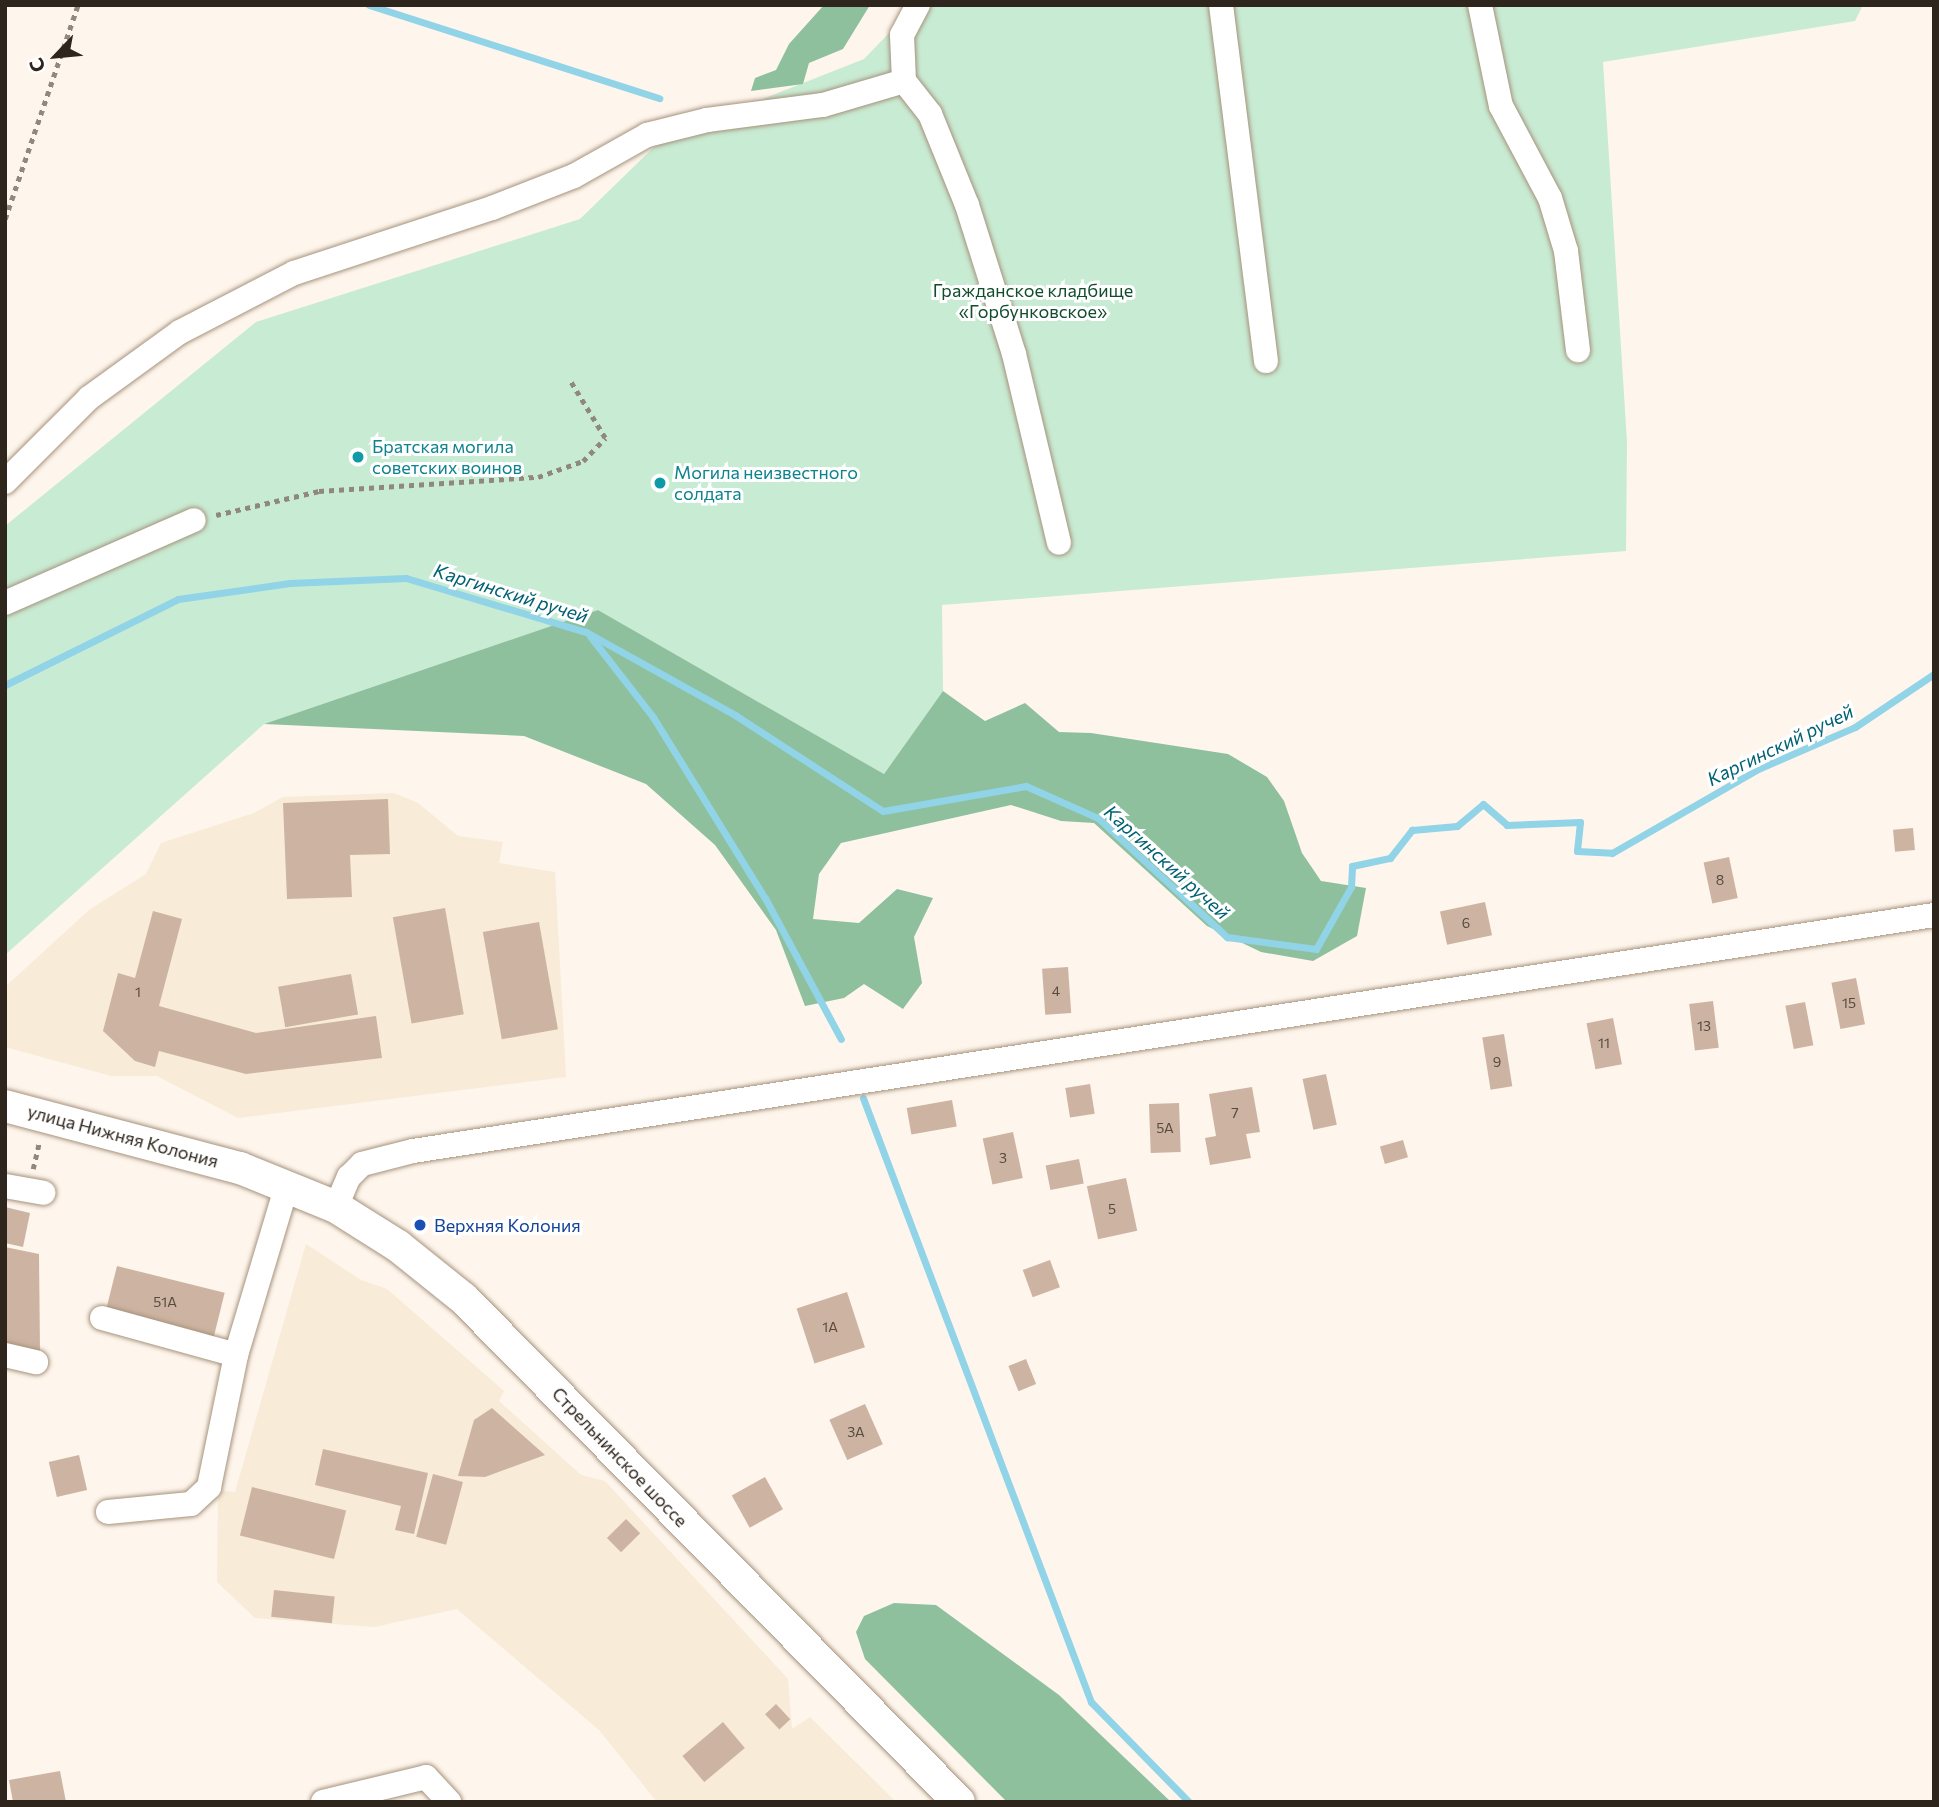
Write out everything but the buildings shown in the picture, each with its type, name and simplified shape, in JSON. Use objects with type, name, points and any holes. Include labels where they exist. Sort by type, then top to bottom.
[{"type":"main road","name":"улица Нижняя Колония","points":[[5,1106],[240,1168]]},
{"type":"main road","name":"Стрельнинское шоссе","points":[[240,1168],[336,1207],[398,1245],[463,1298],[959,1802]]},
{"type":"street","points":[[918,5],[902,35],[904,81],[930,114],[967,205],[1014,354],[1059,543]]},
{"type":"street","points":[[1221,5],[1266,361]]},
{"type":"street","points":[[1480,5],[1501,106],[1550,198],[1566,251],[1578,350]]},
{"type":"street","points":[[5,482],[89,398],[180,332],[294,273],[492,208],[574,176],[648,135],[707,120],[823,105],[904,81]]},
{"type":"street","points":[[5,603],[194,520]]},
{"type":"street","points":[[336,1207],[349,1177],[362,1164],[413,1151],[1934,915]]},
{"type":"street","points":[[5,1185],[43,1194]]},
{"type":"street","points":[[108,1512],[191,1504],[209,1487],[236,1355],[287,1185]]},
{"type":"street","points":[[102,1318],[236,1355]]},
{"type":"street","points":[[5,1355],[36,1362]]},
{"type":"street","points":[[323,1802],[426,1777],[449,1802]]},
{"type":"path","points":[[5,219],[78,5]]},
{"type":"path","points":[[194,520],[319,491],[538,477],[583,461],[605,438],[569,380]]},
{"type":"shaded area","points":[[394,793],[418,803],[458,836],[503,842],[499,863],[555,872],[566,1077],[238,1118],[157,1076],[111,1076],[5,1047],[5,987],[89,910],[146,874],[161,843],[254,813],[283,797]]},
{"type":"shaded area","points":[[306,1244],[361,1280],[387,1289],[504,1391],[499,1401],[581,1475],[605,1481],[788,1679],[792,1729],[810,1717],[896,1802],[657,1802],[599,1730],[457,1609],[374,1627],[255,1618],[217,1582],[218,1490],[235,1492]]},
{"type":"green space","points":[[824,5],[870,5],[843,49],[809,63],[803,84],[751,91],[755,78],[776,70],[789,44]]},
{"type":"green space","name":"Гражданское кладбище «Горбунковское»","points":[[905,5],[1863,5],[1855,21],[1603,62],[1627,442],[1626,551],[942,605],[943,691],[884,774],[598,610],[264,724],[5,955],[5,526],[256,322],[580,219],[654,147],[716,109],[760,100],[864,59],[892,30]]},
{"type":"green space","points":[[598,610],[884,774],[943,691],[985,721],[1025,703],[1059,732],[1091,733],[1228,754],[1267,777],[1284,801],[1302,853],[1321,881],[1366,888],[1357,936],[1313,961],[1261,952],[1207,926],[1094,823],[1061,821],[1011,805],[841,843],[819,874],[813,919],[859,923],[897,889],[933,898],[914,937],[922,983],[903,1009],[864,984],[844,998],[805,1006],[776,930],[715,845],[646,784],[524,736],[264,724]]},
{"type":"green space","points":[[894,1603],[936,1605],[1059,1695],[1171,1802],[1007,1802],[865,1659],[856,1632],[864,1616]]},
{"type":"waterway","points":[[369,5],[659,98]]},
{"type":"waterway","name":"Каргинский ручей","points":[[5,685],[178,599],[290,583],[406,578],[586,632],[735,715],[883,811],[1026,786],[1098,818],[1227,937],[1316,949],[1351,887],[1352,866],[1390,858],[1412,830],[1457,826],[1483,804],[1507,825],[1580,822],[1577,851],[1612,853],[1758,769],[1855,727],[1934,674]]},
{"type":"waterway","points":[[590,636],[653,717],[765,898],[841,1039]]},
{"type":"waterway","points":[[863,1098],[1091,1702],[1189,1802]]},
{"type":"place","name":"Братская могила советских воинов","points":[[358,457]]},
{"type":"place","name":"Могила неизвестного солдата","points":[[660,483]]},
{"type":"place","name":"Верхняя Колония","points":[[420,1225]]}]
